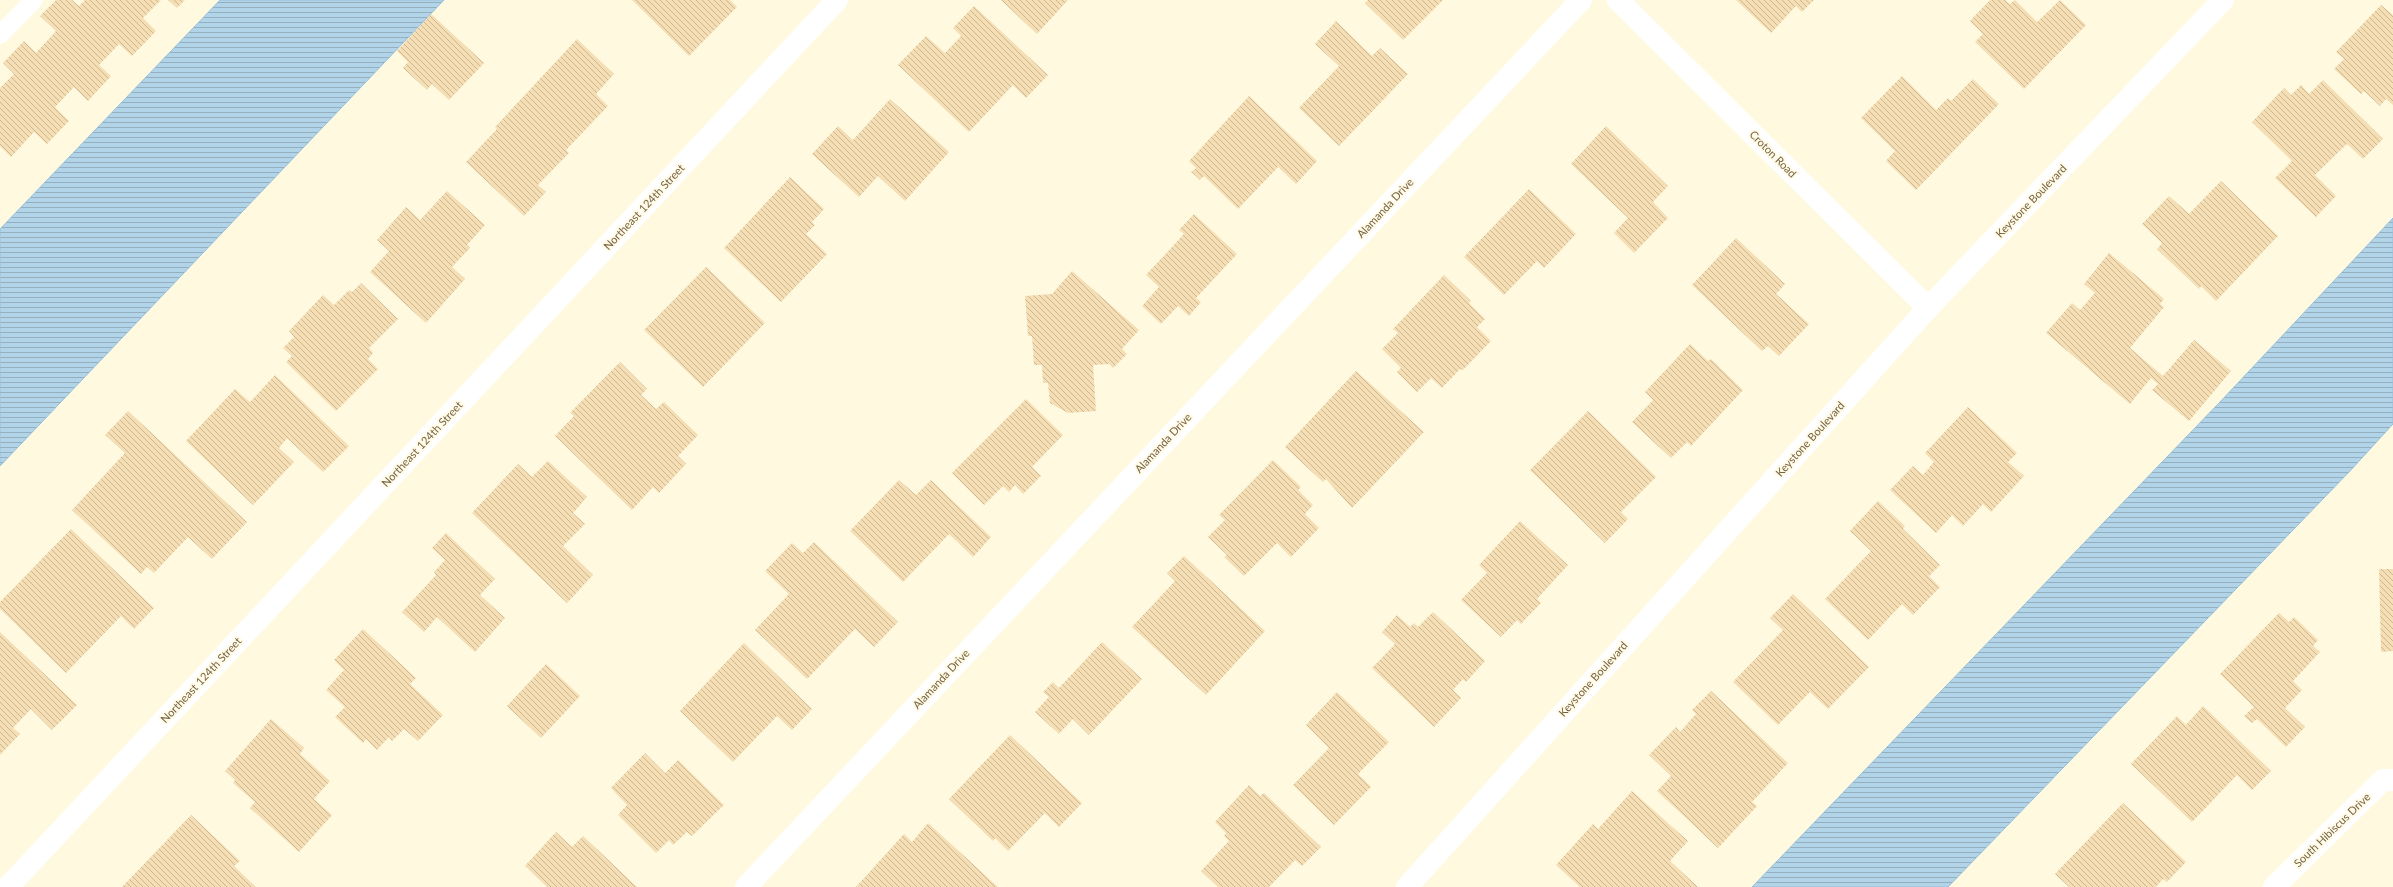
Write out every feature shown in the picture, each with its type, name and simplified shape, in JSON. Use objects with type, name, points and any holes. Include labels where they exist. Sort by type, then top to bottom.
[{"type":"street","name":"Northeast 124th Street","points":[[8,887],[837,0]]},
{"type":"street","name":"Alamanda Drive","points":[[746,887],[1581,0]]},
{"type":"street","name":"Croton Road","points":[[1618,0],[1928,308]]},
{"type":"street","name":"Keystone Boulevard","points":[[1408,887],[1928,308],[2224,0]]},
{"type":"street","name":"South Hibiscus Drive","points":[[2274,887],[2383,780],[2393,780]]},
{"type":"lane","points":[[0,35],[34,0]]},
{"type":"water","points":[[220,0],[444,0],[0,466],[0,229]]},
{"type":"water","points":[[2393,218],[2393,424],[2350,471],[1948,887],[1752,887],[2219,403]]},
{"type":"building","points":[[56,0],[72,0],[79,6],[85,0],[161,0],[143,18],[156,31],[132,56],[119,44],[99,65],[111,76],[88,101],[74,87],[55,107],[69,121],[47,144],[34,132],[11,157],[0,146],[0,88],[14,74],[3,63],[24,41],[36,53],[56,31],[40,16]]},
{"type":"building","points":[[168,0],[185,0],[177,8]]},
{"type":"building","points":[[632,0],[730,0],[737,7],[689,56]]},
{"type":"building","points":[[1001,0],[1068,0],[1037,34]]},
{"type":"building","points":[[1368,0],[1443,0],[1403,40],[1365,3]]},
{"type":"building","points":[[1736,0],[1814,0],[1802,12],[1796,6],[1771,33]]},
{"type":"building","points":[[1990,0],[2005,0],[2010,4],[2015,0],[2037,22],[2060,0],[2086,25],[2024,89],[1975,42],[1983,34],[1970,21]]},
{"type":"building","points":[[2381,5],[2393,15],[2393,105],[2386,99],[2380,106],[2364,91],[2361,94],[2334,69],[2344,59],[2336,52]]},
{"type":"building","points":[[974,6],[1048,75],[1026,98],[1013,85],[969,132],[898,65],[926,36],[945,53],[961,36],[953,28]]},
{"type":"building","points":[[431,14],[484,63],[449,100],[432,84],[427,90],[403,68],[408,62],[397,51]]},
{"type":"building","points":[[1336,21],[1372,56],[1380,48],[1408,74],[1339,146],[1299,108],[1339,66],[1315,44]]},
{"type":"building","points":[[577,39],[614,74],[596,94],[608,106],[566,150],[569,153],[538,185],[546,192],[524,216],[466,162],[497,129],[495,127]]},
{"type":"building","points":[[1902,76],[1936,110],[1948,98],[1951,101],[1973,79],[1999,104],[1916,190],[1886,161],[1895,151],[1861,118]]},
{"type":"building","points":[[2323,80],[2383,139],[2363,159],[2347,144],[2315,175],[2336,196],[2316,217],[2275,178],[2292,161],[2252,122],[2284,88],[2291,95],[2301,85],[2309,94]]},
{"type":"building","points":[[1249,96],[1317,161],[1296,184],[1278,167],[1238,209],[1204,176],[1200,180],[1191,172],[1196,168],[1189,161]]},
{"type":"building","points":[[890,99],[949,152],[905,201],[878,176],[859,197],[812,154],[838,126],[853,140]]},
{"type":"building","points":[[1606,126],[1668,186],[1653,202],[1668,218],[1634,253],[1614,233],[1628,218],[1571,164]]},
{"type":"building","points":[[790,177],[824,209],[812,222],[815,225],[806,234],[827,254],[781,302],[724,248]]},
{"type":"building","points":[[2221,181],[2278,236],[2216,301],[2201,286],[2199,289],[2157,249],[2162,243],[2142,224],[2169,196],[2189,214]]},
{"type":"building","points":[[1529,189],[1576,234],[1544,268],[1537,261],[1504,295],[1464,257]]},
{"type":"building","points":[[447,191],[485,225],[467,245],[470,248],[452,267],[465,279],[426,323],[370,272],[389,251],[377,240],[406,207],[420,220]]},
{"type":"building","points":[[1194,214],[1237,254],[1196,298],[1201,302],[1189,316],[1178,306],[1161,324],[1142,306],[1159,287],[1146,275],[1184,234],[1179,230]]},
{"type":"building","points":[[1736,238],[1785,284],[1776,294],[1809,324],[1779,356],[1768,346],[1762,351],[1692,285]]},
{"type":"building","points":[[2109,253],[2164,299],[2160,304],[2164,307],[2130,348],[2163,376],[2194,340],[2231,371],[2189,421],[2152,390],[2158,384],[2151,378],[2130,404],[2046,333],[2072,303],[2080,310],[2095,293],[2084,284]]},
{"type":"building","points":[[706,267],[765,323],[703,387],[644,330]]},
{"type":"building","points":[[1072,271],[1139,330],[1122,349],[1127,354],[1113,368],[1109,364],[1093,365],[1096,411],[1068,413],[1050,403],[1048,383],[1043,383],[1042,365],[1034,365],[1032,336],[1028,336],[1025,296],[1052,294]]},
{"type":"building","points":[[1444,275],[1471,301],[1469,303],[1485,319],[1477,327],[1491,341],[1463,370],[1460,369],[1442,388],[1431,378],[1417,392],[1397,372],[1401,368],[1382,349],[1398,333],[1393,329]]},
{"type":"building","points":[[361,283],[398,319],[369,348],[373,353],[368,359],[378,369],[336,411],[286,362],[292,356],[283,348],[294,337],[289,331],[323,295],[334,305],[349,290],[352,292]]},
{"type":"building","points":[[1690,344],[1708,361],[1711,359],[1743,390],[1691,446],[1687,442],[1671,458],[1632,422],[1653,400],[1645,392]]},
{"type":"building","points":[[620,362],[647,389],[641,395],[656,409],[664,402],[698,435],[678,456],[686,464],[659,493],[653,487],[632,510],[555,436],[574,416],[570,413]]},
{"type":"building","points":[[1356,371],[1424,432],[1352,508],[1326,479],[1323,482],[1285,447]]},
{"type":"building","points":[[275,375],[349,446],[323,472],[287,438],[279,448],[294,462],[253,505],[186,441],[235,389],[250,402]]},
{"type":"building","points":[[1026,399],[1063,435],[1032,467],[1041,476],[1023,494],[1015,485],[1009,492],[1003,486],[984,505],[952,473]]},
{"type":"building","points":[[1968,407],[2017,453],[2008,462],[2024,476],[1991,512],[1983,504],[1963,526],[1952,515],[1936,533],[1890,490],[1913,466],[1923,475],[1934,462],[1925,453]]},
{"type":"building","points":[[128,411],[247,522],[212,559],[188,537],[154,573],[147,567],[141,574],[72,510],[125,453],[105,435]]},
{"type":"building","points":[[1588,411],[1656,477],[1621,512],[1628,519],[1605,543],[1530,470]]},
{"type":"building","points":[[1273,460],[1301,487],[1298,490],[1313,505],[1305,514],[1319,528],[1291,557],[1277,543],[1244,576],[1224,557],[1227,555],[1208,537],[1225,520],[1219,515]]},
{"type":"building","points":[[548,461],[587,497],[573,513],[585,524],[563,546],[593,575],[567,603],[472,513],[518,464],[532,477]]},
{"type":"building","points":[[899,480],[916,495],[931,480],[991,537],[973,557],[949,534],[903,582],[850,531]]},
{"type":"building","points":[[1878,501],[1905,526],[1903,529],[1940,565],[1929,576],[1940,587],[1913,615],[1902,604],[1868,640],[1825,599],[1871,551],[1850,531]]},
{"type":"building","points":[[1520,521],[1568,565],[1537,599],[1541,603],[1521,624],[1517,620],[1501,637],[1461,600],[1487,573],[1479,565]]},
{"type":"building","points":[[71,529],[154,608],[134,629],[121,616],[66,673],[0,609],[0,602]]},
{"type":"building","points":[[446,533],[495,579],[480,595],[505,618],[475,652],[437,617],[424,632],[402,612],[436,575],[434,572],[445,560],[432,548]]},
{"type":"building","points":[[814,542],[898,622],[874,647],[855,629],[807,679],[755,630],[789,594],[765,571],[792,543],[803,553]]},
{"type":"building","points":[[1184,556],[1265,631],[1206,695],[1132,627],[1175,581],[1167,573]]},
{"type":"building","points":[[2379,569],[2393,569],[2393,651],[2381,652]]},
{"type":"building","points":[[1793,594],[1869,667],[1828,709],[1810,692],[1778,725],[1733,682],[1783,630],[1770,618]]},
{"type":"building","points":[[1433,612],[1485,661],[1466,682],[1463,679],[1453,690],[1461,698],[1434,727],[1372,668],[1395,644],[1382,632],[1397,615],[1410,627],[1414,623],[1418,627]]},
{"type":"building","points":[[2279,613],[2289,622],[2294,617],[2318,640],[2313,646],[2320,652],[2293,681],[2302,690],[2285,708],[2305,727],[2286,747],[2257,719],[2252,723],[2244,716],[2254,707],[2220,674]]},
{"type":"building","points":[[363,629],[416,678],[410,684],[443,715],[418,741],[404,729],[392,741],[389,737],[377,750],[366,739],[363,743],[335,717],[345,707],[326,690],[344,670],[334,660]]},
{"type":"building","points":[[0,632],[77,705],[52,730],[31,709],[13,728],[20,734],[0,755]]},
{"type":"building","points":[[1102,642],[1142,679],[1089,735],[1073,719],[1059,734],[1035,712],[1049,697],[1043,692],[1053,682],[1059,688]]},
{"type":"building","points":[[744,643],[812,709],[792,730],[777,716],[733,762],[680,711]]},
{"type":"building","points":[[546,664],[580,696],[541,738],[507,706]]},
{"type":"building","points":[[1711,691],[1788,763],[1752,802],[1757,806],[1718,848],[1657,791],[1671,776],[1649,755],[1676,727],[1680,732],[1696,714],[1692,710]]},
{"type":"building","points":[[1337,692],[1389,742],[1358,774],[1371,787],[1334,825],[1293,785],[1329,748],[1306,725]]},
{"type":"building","points":[[2203,706],[2271,771],[2252,790],[2237,775],[2192,822],[2131,764],[2177,716],[2186,725]]},
{"type":"building","points":[[271,719],[304,748],[300,754],[330,781],[314,799],[332,815],[299,852],[250,808],[255,802],[233,783],[235,780],[225,771]]},
{"type":"building","points":[[1010,735],[1082,803],[1059,827],[1045,813],[1008,851],[995,838],[993,841],[949,799]]},
{"type":"building","points":[[645,753],[665,773],[678,760],[724,805],[692,836],[687,832],[673,845],[669,840],[656,853],[618,815],[627,805],[611,788]]},
{"type":"building","points":[[1249,785],[1260,796],[1264,793],[1321,847],[1302,866],[1295,860],[1269,887],[1218,887],[1201,871],[1229,841],[1224,836],[1226,833],[1215,822]]},
{"type":"building","points":[[1632,791],[1688,841],[1670,861],[1698,887],[1580,887],[1556,865],[1593,824],[1598,829]]},
{"type":"building","points":[[2123,803],[2186,862],[2167,882],[2163,879],[2156,887],[2069,887],[2055,874]]},
{"type":"building","points":[[191,815],[240,861],[234,866],[256,887],[122,887]]},
{"type":"building","points":[[928,823],[998,887],[856,887],[904,834],[912,842]]},
{"type":"building","points":[[556,832],[572,847],[583,836],[637,887],[547,887],[525,866]]}]
